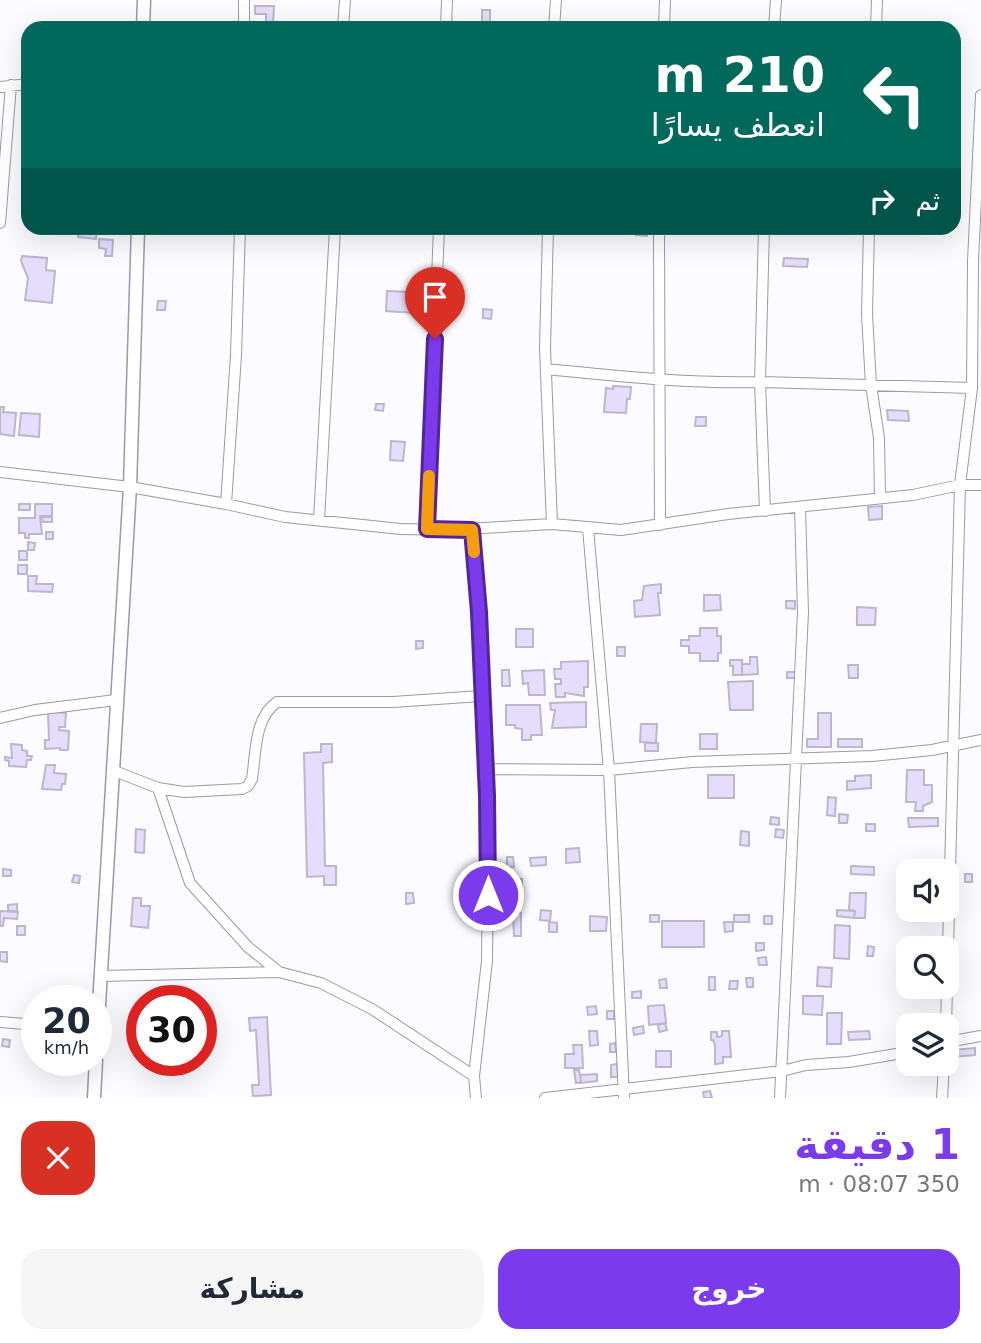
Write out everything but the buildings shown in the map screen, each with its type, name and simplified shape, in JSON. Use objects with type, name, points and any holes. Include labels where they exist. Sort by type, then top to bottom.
[{"type":"street","points":[[143,21],[144,0]]},
{"type":"street","points":[[244,0],[244,21]]},
{"type":"street","points":[[344,21],[345,0]]},
{"type":"street","points":[[446,21],[447,0]]},
{"type":"street","points":[[554,21],[556,0]]},
{"type":"street","points":[[664,21],[665,0]]},
{"type":"street","points":[[774,21],[776,0]]},
{"type":"street","points":[[876,21],[877,0]]},
{"type":"street","points":[[0,223],[6,86]]},
{"type":"street","points":[[946,1013],[960,485],[972,388],[977,317],[973,261],[981,95]]},
{"type":"street","points":[[99,985],[130,487],[138,235]]},
{"type":"street","points":[[226,504],[236,355],[240,235]]},
{"type":"street","points":[[319,520],[335,235]]},
{"type":"street","points":[[427,529],[439,235]]},
{"type":"street","points":[[548,235],[546,369],[552,524]]},
{"type":"street","points":[[659,235],[660,526]]},
{"type":"street","points":[[764,235],[760,383],[765,511]]},
{"type":"street","points":[[869,235],[867,314],[878,438],[880,499]]},
{"type":"street","points":[[546,369],[659,380],[724,383],[972,388]]},
{"type":"street","points":[[0,472],[130,487],[285,517],[427,529],[472,530],[526,524],[621,530],[880,499],[960,485],[981,485]]},
{"type":"street","points":[[780,1098],[798,760],[803,612],[800,508]]},
{"type":"street","points":[[588,528],[610,770],[624,1093]]},
{"type":"street","points":[[472,530],[479,612],[488,873],[487,961],[474,1076],[476,1098]]},
{"type":"street","points":[[112,770],[158,788],[184,792],[242,789],[248,786],[252,779],[261,723],[266,710],[277,702],[393,702],[481,696]]},
{"type":"street","points":[[0,718],[35,710],[116,700]]},
{"type":"street","points":[[485,769],[610,770],[692,762],[798,760],[913,753],[981,740]]},
{"type":"street","points":[[158,788],[190,883],[248,947],[278,972]]},
{"type":"street","points":[[100,975],[278,972],[321,983],[372,1010],[474,1076]]},
{"type":"street","points":[[0,1022],[21,1024]]},
{"type":"street","points":[[959,1040],[981,1036]]},
{"type":"street","points":[[545,1098],[624,1093],[896,1054]]},
{"type":"street","points":[[94,1098],[95,1076]]},
{"type":"street","points":[[942,1098],[943,1076]]},
{"type":"slow traffic","points":[[429,476],[427,529],[472,530],[474,552]]},
{"type":"route","points":[[435,339],[427,529],[472,530],[479,612],[487,796],[488,895]]}]
